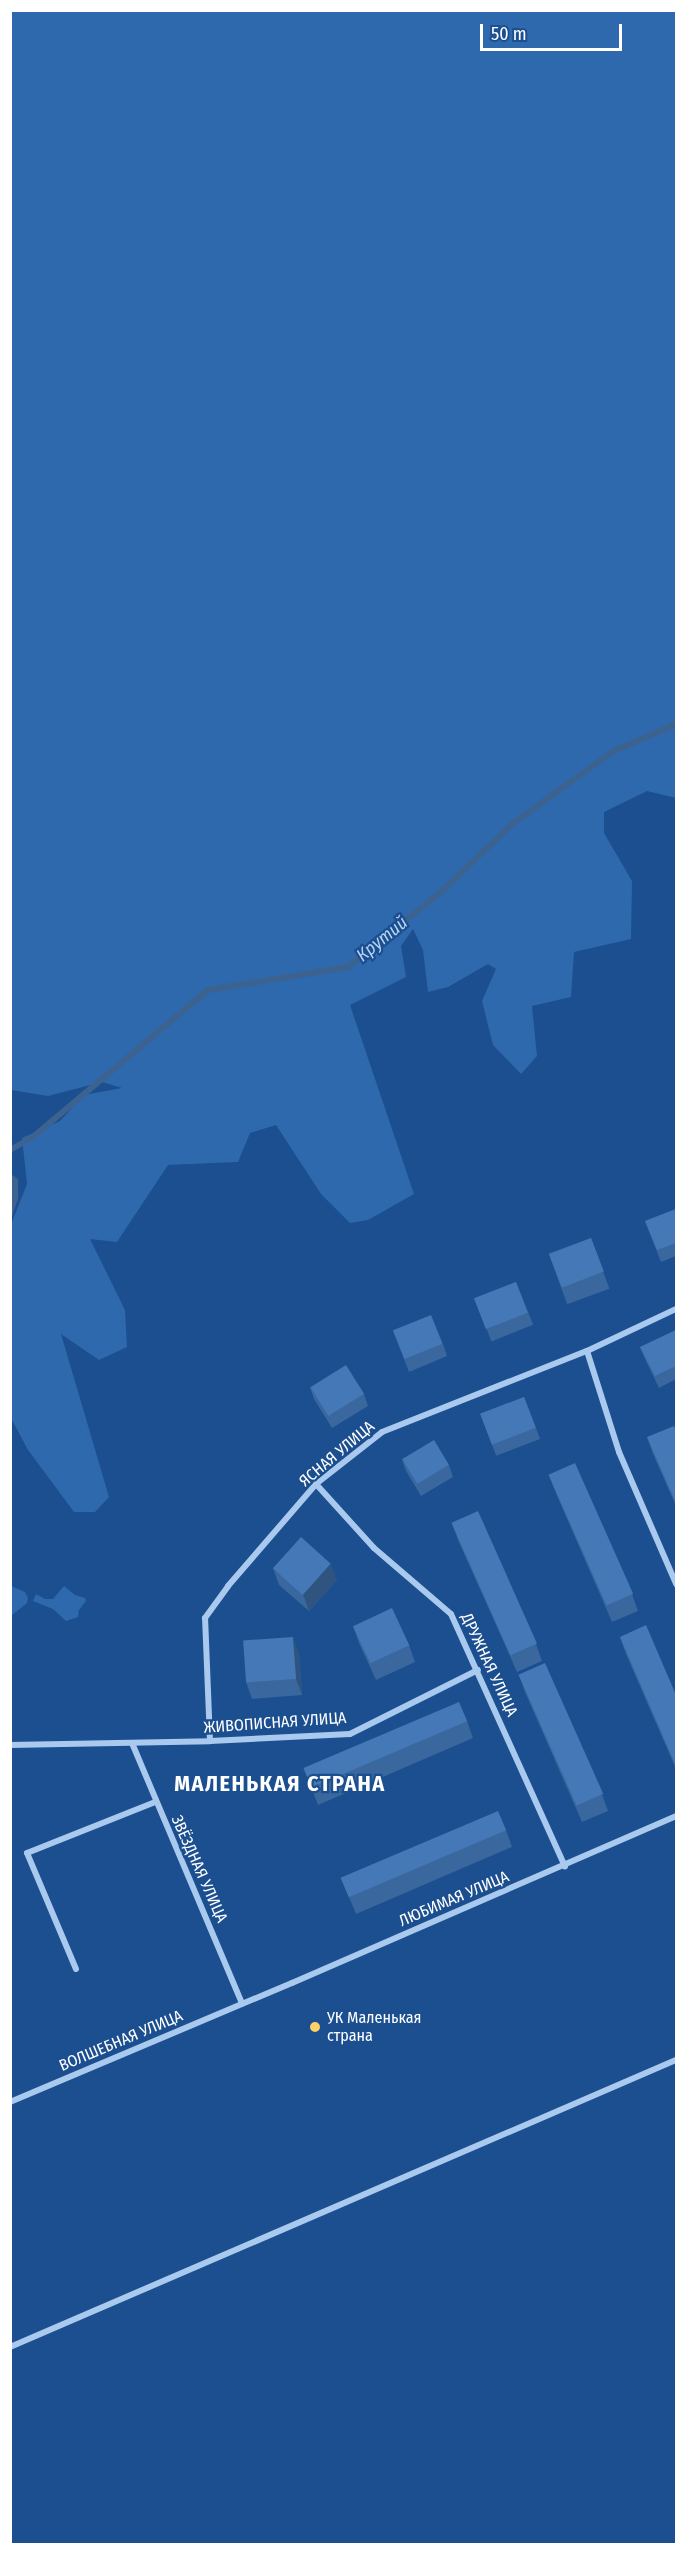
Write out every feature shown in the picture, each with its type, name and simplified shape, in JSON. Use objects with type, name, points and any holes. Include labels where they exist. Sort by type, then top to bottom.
[{"type":"street","name":"ЯСНАЯ УЛИЦА","points":[[210,1741],[205,1618],[228,1586],[316,1484],[382,1432],[587,1352],[676,1309]]},
{"type":"street","points":[[587,1352],[619,1452],[676,1584]]},
{"type":"street","name":"ДРУЖНАЯ УЛИЦА","points":[[316,1484],[374,1548],[451,1614],[565,1866]]},
{"type":"street","name":"ЖИВОПИСНАЯ УЛИЦА","points":[[10,1745],[210,1741],[350,1734],[478,1670]]},
{"type":"street","name":"ЗВЁЗДНАЯ УЛИЦА","points":[[132,1743],[154,1803],[242,2004]]},
{"type":"street","points":[[76,1969],[27,1852],[154,1803]]},
{"type":"street","name":"ЛЮБИМАЯ УЛИЦА","points":[[242,2004],[676,1816]]},
{"type":"street","name":"ВОЛШЕБНАЯ УЛИЦА","points":[[10,2102],[242,2004]]},
{"type":"street","points":[[10,2347],[676,2060]]},
{"type":"shaded area","points":[[11,10],[676,11],[676,798],[647,791],[604,812],[604,833],[632,881],[631,939],[574,952],[571,997],[532,1006],[537,1056],[521,1074],[493,1045],[482,1001],[496,969],[488,964],[448,987],[428,992],[423,950],[413,929],[401,946],[406,977],[350,1005],[414,1194],[368,1220],[350,1223],[321,1194],[276,1125],[250,1133],[238,1162],[168,1165],[117,1242],[90,1239],[125,1310],[127,1347],[99,1360],[61,1334],[109,1497],[95,1512],[74,1512],[28,1450],[11,1418],[10,1227],[27,1184],[22,1138],[60,1121],[84,1095],[122,1088],[102,1082],[48,1096],[11,1090]]},
{"type":"shaded area","points":[[11,1174],[18,1179],[18,1199],[11,1219]]},
{"type":"shaded area","points":[[11,1586],[25,1592],[28,1598],[27,1603],[11,1616]]},
{"type":"shaded area","points":[[64,1586],[75,1595],[85,1598],[86,1601],[79,1610],[78,1617],[66,1621],[53,1609],[33,1601],[36,1594],[45,1599],[53,1599]]},
{"type":"building","points":[[676,1209],[676,1243],[657,1250],[645,1221]]},
{"type":"building","points":[[591,1238],[604,1272],[562,1288],[549,1254]]},
{"type":"building","points":[[516,1282],[528,1313],[486,1329],[474,1298]]},
{"type":"building","points":[[431,1315],[443,1344],[405,1359],[393,1330]]},
{"type":"building","points":[[676,1330],[676,1366],[655,1376],[640,1347]]},
{"type":"building","points":[[346,1365],[364,1394],[328,1416],[310,1387]]},
{"type":"building","points":[[524,1397],[536,1428],[492,1445],[480,1414]]},
{"type":"building","points":[[674,1426],[676,1432],[676,1503],[647,1437]]},
{"type":"building","points":[[434,1440],[449,1465],[417,1484],[402,1459]]},
{"type":"building","points":[[575,1463],[633,1594],[607,1605],[549,1475]]},
{"type":"building","points":[[478,1511],[537,1643],[510,1655],[452,1523]]},
{"type":"building","points":[[301,1537],[331,1564],[303,1595],[273,1568]]},
{"type":"building","points":[[392,1608],[409,1645],[370,1663],[353,1626]]},
{"type":"building","points":[[646,1625],[676,1695],[676,1766],[620,1637]]},
{"type":"building","points":[[293,1637],[296,1679],[246,1682],[243,1640]]},
{"type":"building","points":[[545,1663],[603,1794],[577,1805],[519,1675]]},
{"type":"building","points":[[459,1702],[467,1721],[312,1787],[303,1768]]},
{"type":"building","points":[[498,1811],[506,1830],[349,1897],[341,1878]]},
{"type":"waterway","name":"Крутий","points":[[10,1150],[34,1136],[208,990],[348,967],[441,892],[511,825],[612,752],[676,724]]},
{"type":"place","name":"УК Маленькая страна","points":[[315,2027]]},
{"type":"district","name":"МАЛЕНЬКАЯ СТРАНА","points":[[280,1784]]}]
